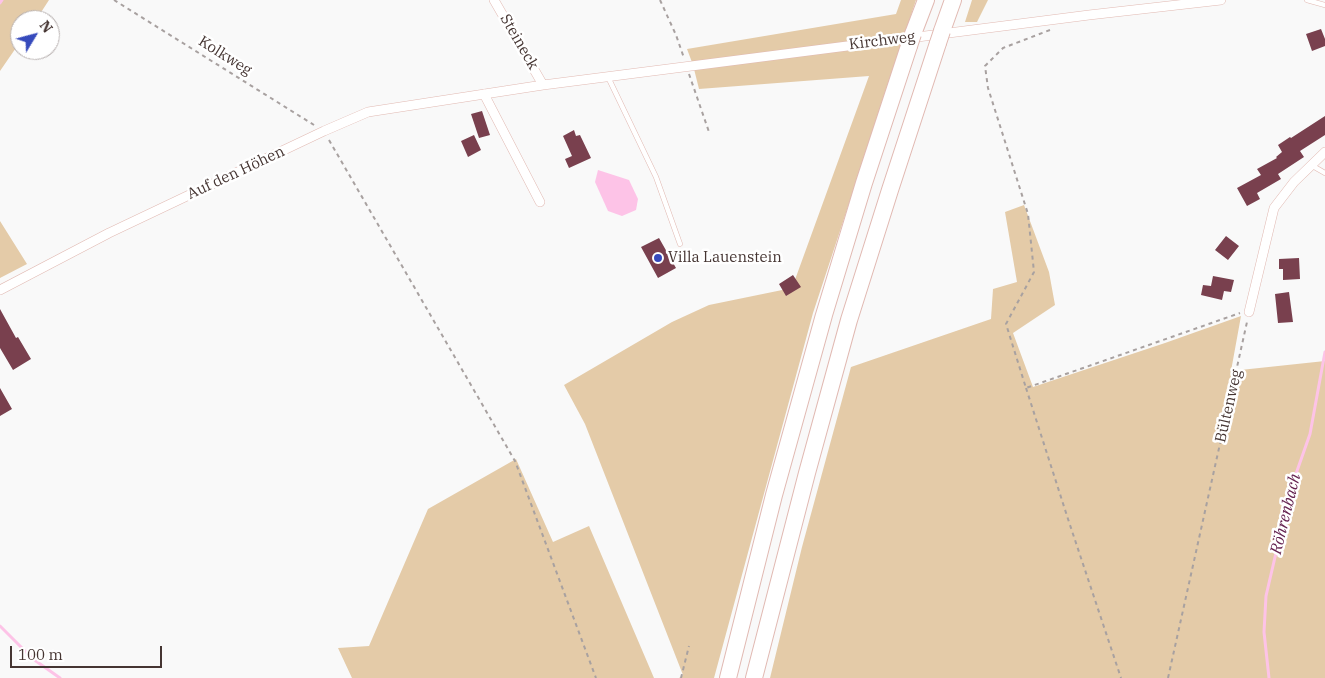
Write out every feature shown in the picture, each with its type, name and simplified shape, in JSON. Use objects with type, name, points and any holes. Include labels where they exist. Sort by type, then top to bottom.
[{"type":"highway","points":[[728,678],[774,495],[822,324],[864,183],[926,0]]},
{"type":"highway","points":[[754,678],[849,320],[952,0]]},
{"type":"street","name":"Steineck","points":[[494,0],[543,85]]},
{"type":"street","name":"Kirchweg","points":[[543,85],[1089,15],[1221,0]]},
{"type":"street","name":"Auf den Höhen","points":[[0,290],[118,229],[368,112],[543,85]]},
{"type":"street","points":[[484,94],[540,202]]},
{"type":"street","points":[[1250,312],[1274,208],[1294,182],[1325,152]]},
{"type":"lane","points":[[1307,0],[1325,5]]},
{"type":"lane","points":[[608,76],[656,177],[680,244]]},
{"type":"lane","points":[[1311,165],[1325,173]]},
{"type":"path","name":"Kolkweg","points":[[114,0],[324,131]]},
{"type":"path","points":[[1055,28],[1003,48],[985,66],[988,88],[1028,214],[1034,272],[1006,324],[1121,678]]},
{"type":"path","points":[[324,131],[515,461],[596,678]]},
{"type":"path","points":[[1026,388],[1236,314],[1250,312]]},
{"type":"path","name":"Bültenweg","points":[[1168,678],[1250,312]]},
{"type":"path","points":[[681,678],[690,646]]},
{"type":"shaded area","points":[[0,0],[49,0],[42,10],[10,10],[10,56],[0,71]]},
{"type":"shaded area","points":[[901,0],[916,0],[813,313],[714,678],[679,678],[683,675],[585,424],[564,385],[672,322],[709,305],[792,288],[869,76],[699,89],[687,49],[896,14]]},
{"type":"shaded area","points":[[972,0],[988,0],[977,22],[965,22]]},
{"type":"shaded area","points":[[598,170],[629,180],[638,199],[636,210],[622,216],[608,211],[595,182]]},
{"type":"shaded area","points":[[1024,205],[1049,272],[1055,305],[1013,333],[1033,387],[1241,316],[1231,371],[1325,361],[1325,678],[770,678],[802,547],[851,367],[991,319],[993,289],[1017,282],[1005,212]]},
{"type":"shaded area","points":[[0,221],[27,264],[0,278]]},
{"type":"shaded area","points":[[516,459],[553,542],[589,526],[654,678],[352,678],[338,648],[369,646],[428,509]]},
{"type":"building","points":[[1321,29],[1325,39],[1325,46],[1312,51],[1306,34]]},
{"type":"building","points":[[482,111],[490,135],[479,138],[471,114]]},
{"type":"building","points":[[1325,116],[1325,135],[1300,151],[1304,157],[1278,174],[1281,179],[1257,193],[1260,199],[1247,206],[1237,188],[1261,175],[1257,169],[1277,158],[1282,152],[1278,145]]},
{"type":"building","points":[[574,130],[576,136],[580,135],[591,158],[569,168],[565,159],[572,156],[563,136]]},
{"type":"building","points":[[474,135],[481,150],[468,157],[461,141]]},
{"type":"building","points":[[1226,236],[1239,246],[1228,260],[1215,250]]},
{"type":"building","name":"Villa Lauenstein","points":[[659,238],[676,268],[658,278],[641,247]]},
{"type":"building","points":[[1299,258],[1300,279],[1283,280],[1283,269],[1279,269],[1279,259]]},
{"type":"building","points":[[793,275],[801,287],[786,296],[779,284]]},
{"type":"building","points":[[1213,276],[1234,280],[1231,292],[1224,291],[1222,300],[1201,295],[1203,285],[1211,286]]},
{"type":"building","points":[[1289,292],[1293,322],[1278,323],[1275,294]]},
{"type":"building","points":[[0,309],[16,338],[18,337],[31,359],[13,370],[0,348]]},
{"type":"building","points":[[0,388],[12,409],[0,416]]},
{"type":"waterway","name":"Röhrenbach","points":[[1269,678],[1264,632],[1266,596],[1291,488],[1310,434],[1325,352]]},
{"type":"waterway","name":"Röhrenbach","points":[[0,626],[33,659],[60,678]]},
{"type":"place","name":"Villa Lauenstein","points":[[658,258]]}]
